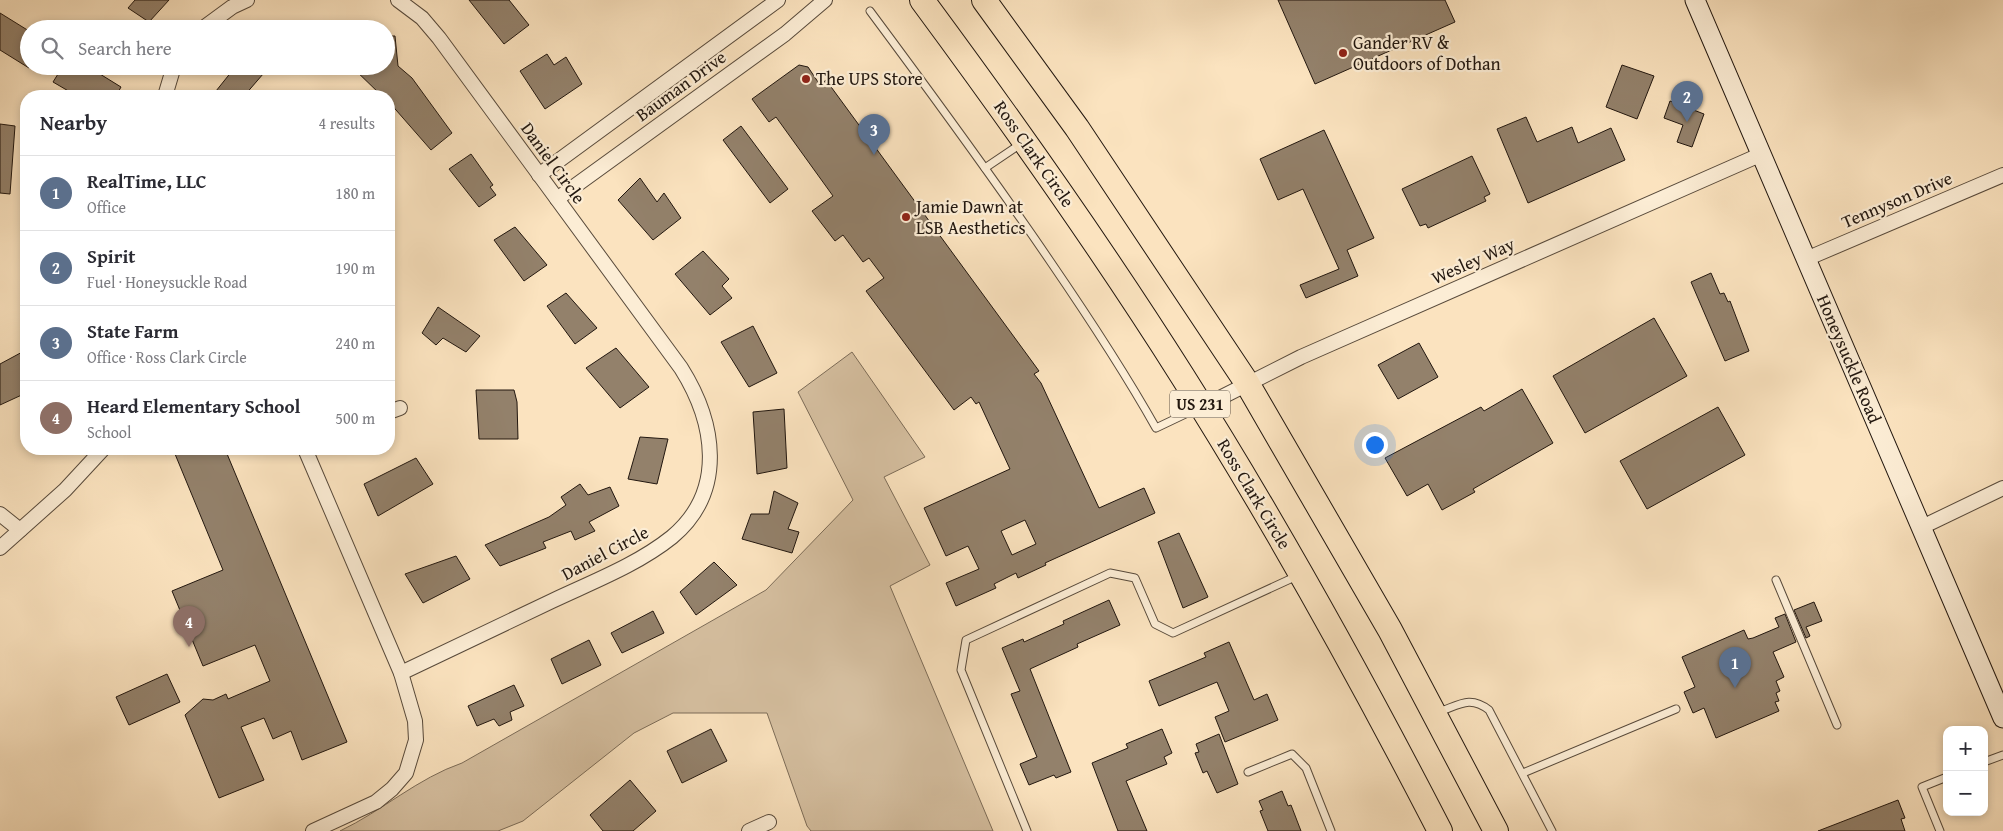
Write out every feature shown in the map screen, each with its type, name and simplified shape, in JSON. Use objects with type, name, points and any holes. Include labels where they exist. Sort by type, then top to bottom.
[{"type":"highway","name":"Ross Clark Circle","points":[[922,0],[1082,223],[1202,407],[1302,574],[1441,829]]},
{"type":"highway","name":"US 231","points":[[984,0],[1077,128],[1247,383],[1390,630],[1496,831]]},
{"type":"main road","name":"Honeysuckle Road","points":[[1695,0],[2003,718]]},
{"type":"street","points":[[212,20],[231,3],[247,0]]},
{"type":"street","name":"Daniel Circle","points":[[398,0],[422,18],[436,34],[681,368],[698,397],[710,439],[710,469],[702,496],[695,509],[674,535],[647,555],[401,673]]},
{"type":"street","name":"Bauman Drive","points":[[538,174],[778,0]]},
{"type":"street","name":"Bauman Drive","points":[[556,199],[785,34],[825,0]]},
{"type":"street","points":[[167,90],[171,75]]},
{"type":"street","name":"Wesley Way","points":[[1202,407],[1247,383],[1762,154]]},
{"type":"street","name":"Tennyson Drive","points":[[1806,259],[2003,176]]},
{"type":"street","points":[[0,548],[65,490],[97,455]]},
{"type":"street","points":[[308,455],[401,673],[415,721],[416,740],[406,773],[392,789],[376,802],[313,831]]},
{"type":"street","points":[[1922,527],[2003,488]]},
{"type":"street","points":[[0,514],[20,530]]},
{"type":"street","points":[[749,831],[769,822]]},
{"type":"lane","points":[[870,11],[985,168],[1072,295],[1156,428],[1202,407]]},
{"type":"lane","points":[[985,168],[1025,141]]},
{"type":"lane","points":[[1027,831],[961,670],[966,640],[1110,573],[1135,578],[1155,624],[1173,633],[1302,574]]},
{"type":"lane","points":[[1776,580],[1837,725]]},
{"type":"lane","points":[[1434,714],[1460,704],[1479,702],[1495,717],[1552,831]]},
{"type":"lane","points":[[1523,773],[1676,709]]},
{"type":"lane","points":[[1248,772],[1292,754],[1306,768],[1332,831]]},
{"type":"lane","points":[[1988,761],[2003,755]]},
{"type":"lane","points":[[1940,831],[1922,787],[1943,779]]},
{"type":"shaded area","points":[[852,352],[925,457],[884,477],[930,565],[890,586],[993,831],[811,831],[807,826],[767,713],[673,713],[634,733],[523,821],[498,831],[340,831],[430,777],[462,763],[766,590],[853,500],[798,392]]},
{"type":"building","points":[[135,0],[169,0],[151,20],[146,20],[128,8]]},
{"type":"building","points":[[469,0],[509,0],[529,25],[504,44]]},
{"type":"building","name":"Gander RV & Outdoors of Dothan","points":[[1278,0],[1445,0],[1455,22],[1315,84]]},
{"type":"building","points":[[0,13],[20,25],[20,62],[0,50]]},
{"type":"building","points":[[395,36],[398,66],[412,78],[452,133],[431,150],[395,109],[395,90],[376,90],[360,75],[395,75]]},
{"type":"building","points":[[547,54],[554,65],[566,57],[582,84],[545,109],[520,71]]},
{"type":"building","points":[[799,65],[808,67],[820,85],[826,80],[1039,371],[1034,374],[1041,383],[1099,508],[1144,488],[1155,513],[1045,563],[1046,565],[1018,578],[1016,573],[994,584],[996,588],[956,606],[946,583],[979,569],[968,546],[946,556],[924,508],[1010,469],[979,402],[976,404],[971,397],[954,410],[866,291],[884,278],[869,258],[863,262],[843,235],[835,241],[812,211],[833,196],[776,117],[769,122],[752,99]],"holes":[[[1025,520],[1036,544],[1012,555],[1001,531]]]},
{"type":"building","points":[[1622,65],[1654,76],[1637,119],[1606,107]]},
{"type":"building","points":[[57,75],[102,75],[121,87],[119,90],[67,90],[53,82]]},
{"type":"building","points":[[229,75],[262,75],[249,90],[217,90]]},
{"type":"building","points":[[1670,101],[1704,114],[1692,147],[1677,142],[1683,125],[1664,118]]},
{"type":"building","points":[[1526,117],[1537,142],[1572,127],[1578,143],[1611,128],[1625,160],[1528,203],[1497,129]]},
{"type":"building","points":[[0,124],[15,126],[10,194],[0,193]]},
{"type":"building","points":[[741,126],[788,189],[770,203],[723,140]]},
{"type":"building","points":[[1324,130],[1374,238],[1347,250],[1358,276],[1306,298],[1300,285],[1339,269],[1303,189],[1278,200],[1260,159]]},
{"type":"building","points":[[471,154],[493,185],[490,187],[496,195],[479,207],[449,169]]},
{"type":"building","points":[[1472,156],[1490,194],[1484,197],[1486,201],[1428,228],[1426,224],[1420,226],[1402,189]]},
{"type":"building","points":[[640,178],[657,202],[664,193],[681,218],[653,240],[618,200]]},
{"type":"building","points":[[515,227],[547,265],[524,281],[494,240]]},
{"type":"building","points":[[703,251],[729,279],[722,286],[732,298],[710,315],[675,274]]},
{"type":"building","points":[[1711,273],[1720,294],[1724,293],[1728,302],[1730,301],[1749,351],[1725,361],[1691,282]]},
{"type":"building","points":[[566,293],[597,328],[575,344],[547,306]]},
{"type":"building","points":[[438,307],[480,336],[466,352],[443,338],[436,345],[422,333]]},
{"type":"building","points":[[1654,318],[1687,376],[1585,433],[1553,376]]},
{"type":"building","points":[[753,326],[777,373],[749,387],[721,342]]},
{"type":"building","points":[[1419,343],[1438,377],[1398,399],[1378,365]]},
{"type":"building","points":[[616,348],[649,387],[620,408],[586,368]]},
{"type":"building","points":[[20,353],[20,396],[0,405],[0,364]]},
{"type":"building","points":[[1522,389],[1553,443],[1473,489],[1475,492],[1442,510],[1428,484],[1407,496],[1385,458],[1481,407],[1484,411]]},
{"type":"building","points":[[476,390],[514,390],[517,402],[518,439],[479,439]]},
{"type":"building","points":[[1718,407],[1745,455],[1647,509],[1620,461]]},
{"type":"building","points":[[784,409],[787,468],[757,474],[753,412]]},
{"type":"building","points":[[640,437],[668,439],[657,484],[628,479]]},
{"type":"building","points":[[175,455],[227,455],[347,742],[302,760],[291,731],[273,739],[264,718],[241,727],[264,780],[219,798],[185,715],[203,699],[213,700],[226,694],[228,699],[270,681],[255,645],[203,666],[172,591],[223,570]]},
{"type":"building","points":[[416,458],[433,484],[378,516],[364,484]]},
{"type":"building","points":[[580,484],[588,495],[610,487],[619,506],[589,522],[595,531],[575,540],[571,531],[543,542],[546,548],[500,566],[485,545],[549,517],[566,505],[561,497]]},
{"type":"building","points":[[774,491],[798,503],[788,529],[799,532],[792,553],[742,539],[751,514],[769,514]]},
{"type":"building","points":[[1179,533],[1208,597],[1183,608],[1158,542]]},
{"type":"building","points":[[456,556],[470,579],[423,603],[405,574]]},
{"type":"building","points":[[714,562],[737,585],[696,615],[680,592]]},
{"type":"building","points":[[1109,600],[1120,625],[1077,644],[1078,647],[1030,669],[1071,772],[1056,778],[1054,775],[1029,785],[1020,764],[1037,757],[1011,694],[1020,691],[1002,648],[1023,639],[1024,642],[1064,624],[1063,621]]},
{"type":"building","points":[[1814,602],[1822,621],[1806,627],[1810,636],[1806,638],[1794,610]]},
{"type":"building","points":[[653,611],[664,633],[622,653],[611,633]]},
{"type":"building","points":[[1785,614],[1796,642],[1773,652],[1784,677],[1776,681],[1780,691],[1776,693],[1779,701],[1775,702],[1779,711],[1716,738],[1704,708],[1693,713],[1684,692],[1695,687],[1682,657],[1744,630],[1748,639],[1753,638],[1779,627],[1775,618]]},
{"type":"building","points":[[589,640],[601,665],[562,684],[551,659]]},
{"type":"building","points":[[1229,642],[1254,700],[1267,694],[1278,720],[1225,742],[1215,717],[1229,711],[1217,682],[1159,706],[1149,681],[1206,657],[1204,653]]},
{"type":"building","points":[[167,674],[180,702],[129,725],[116,697]]},
{"type":"building","points":[[514,685],[524,706],[510,712],[512,720],[499,726],[494,719],[477,726],[468,706]]},
{"type":"building","points":[[711,729],[727,761],[682,783],[667,751]]},
{"type":"building","points":[[1162,729],[1172,753],[1164,757],[1167,764],[1126,781],[1147,831],[1118,831],[1092,763],[1128,748],[1126,744]]},
{"type":"building","points":[[1219,734],[1238,784],[1217,793],[1207,771],[1203,773],[1195,753],[1199,752],[1196,744]]},
{"type":"building","points":[[630,780],[656,811],[633,831],[603,831],[590,815]]},
{"type":"building","points":[[1282,791],[1288,806],[1291,805],[1301,831],[1268,831],[1260,811],[1263,810],[1259,801]]},
{"type":"building","points":[[1898,800],[1905,818],[1901,819],[1905,831],[1818,831]]},
{"type":"place","name":"Gander RV & Outdoors of Dothan","points":[[1343,53]]},
{"type":"place","name":"The UPS Store","points":[[806,79]]},
{"type":"place","name":"Spirit","points":[[1687,122]]},
{"type":"place","name":"State Farm","points":[[874,155]]},
{"type":"place","name":"Jamie Dawn at LSB Aesthetics","points":[[906,217]]},
{"type":"place","name":"Heard Elementary School","points":[[189,647]]},
{"type":"place","name":"RealTime, LLC","points":[[1735,688]]}]
